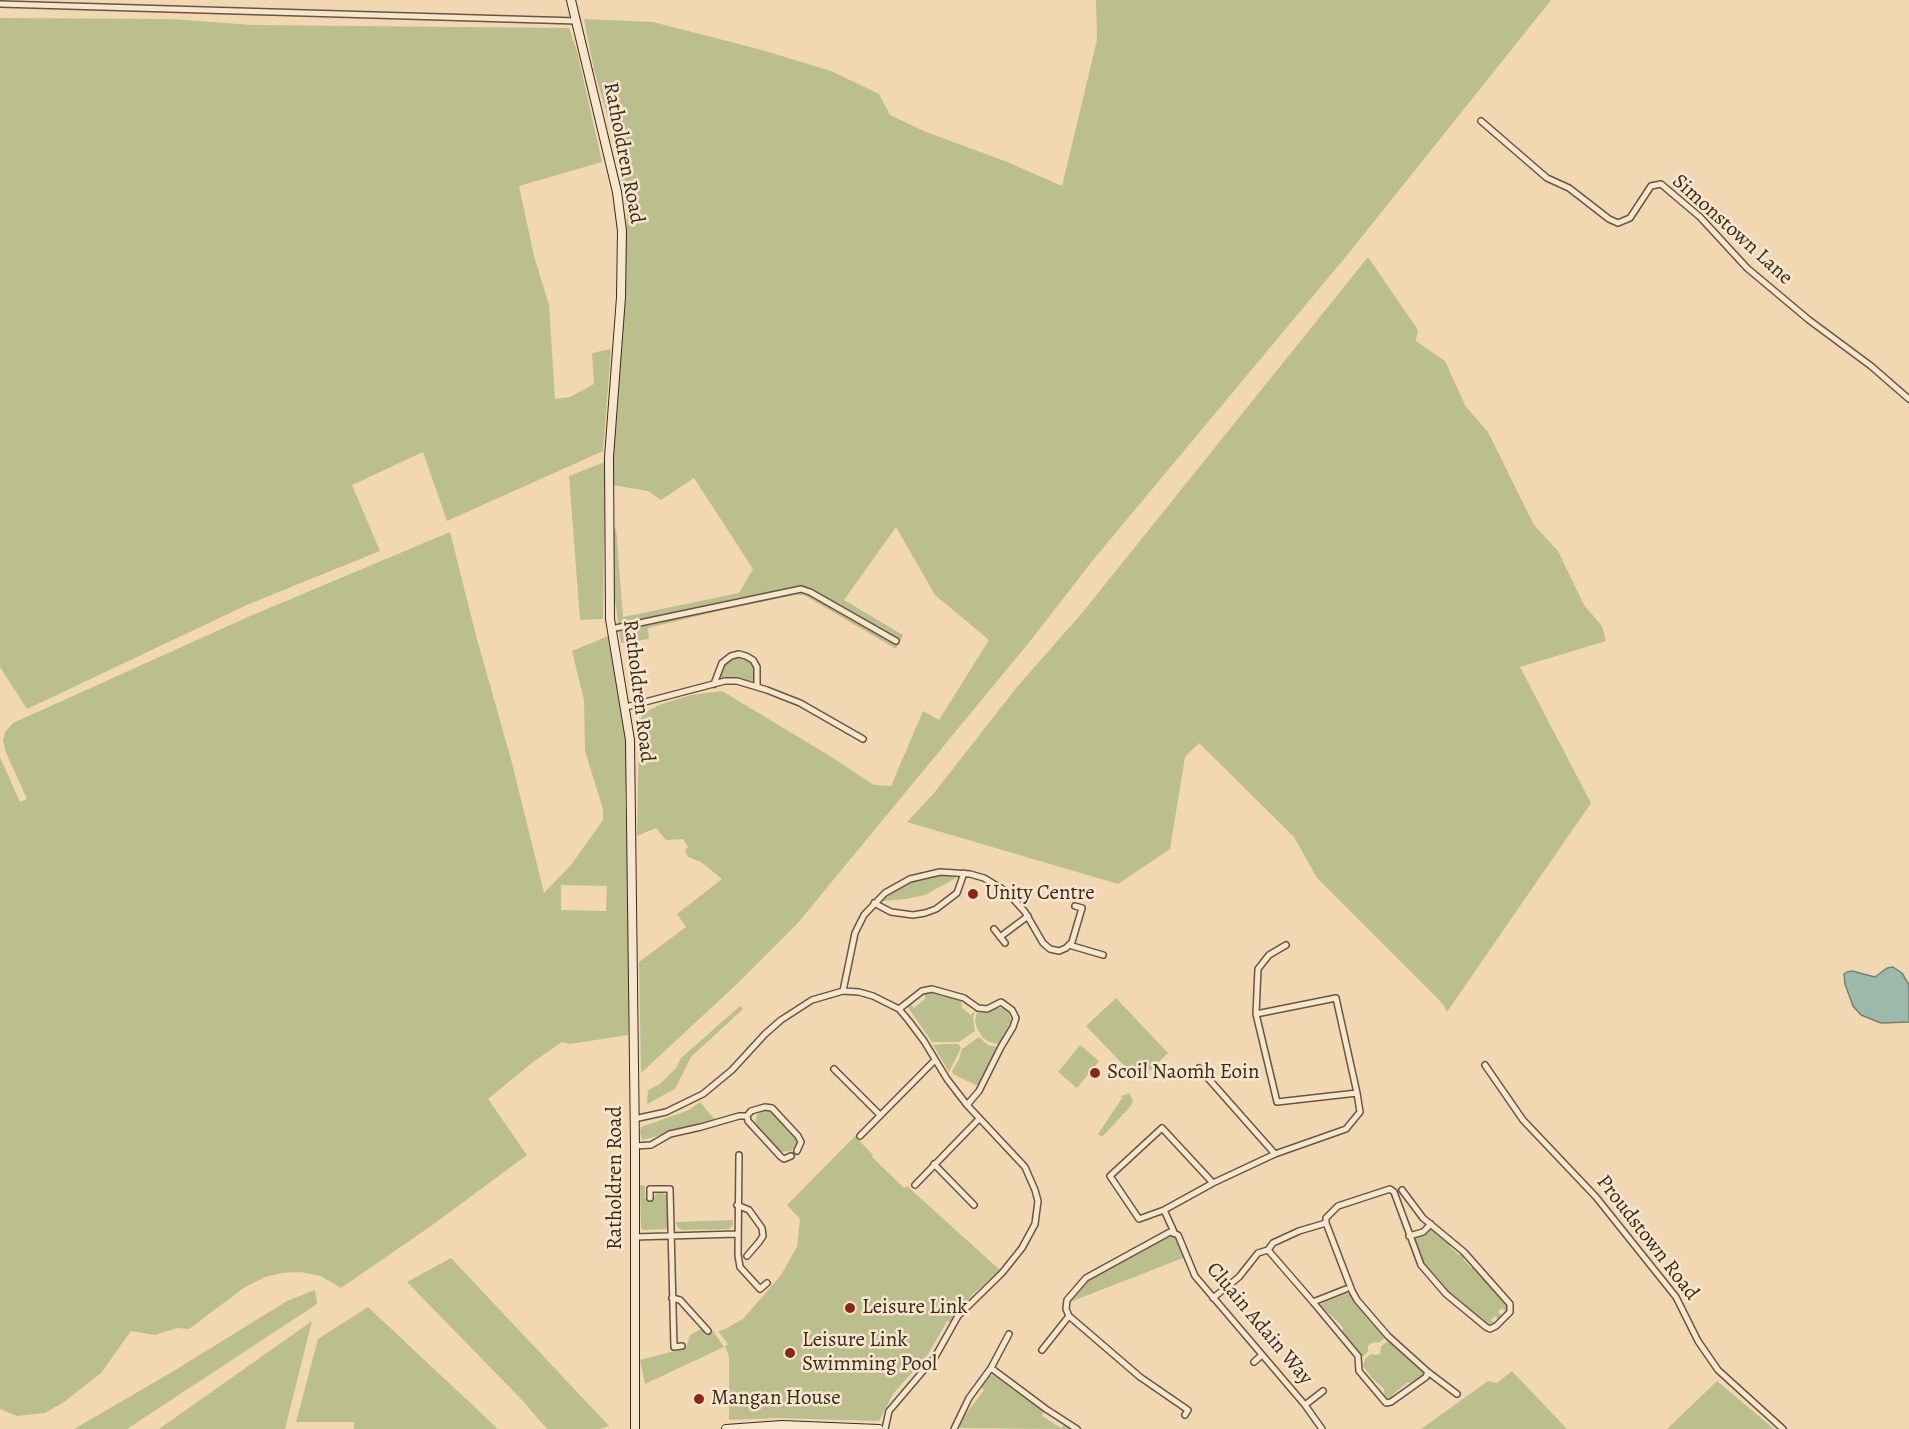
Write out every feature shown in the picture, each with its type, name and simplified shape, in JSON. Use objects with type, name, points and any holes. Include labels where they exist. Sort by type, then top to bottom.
[{"type":"street","name":"Ratholdren Road","points":[[571,0],[617,192],[622,231],[621,297],[609,457],[611,629],[630,740],[635,1146],[634,1429]]},
{"type":"street","points":[[0,4],[577,21]]},
{"type":"street","name":"Simonstown Lane","points":[[1481,121],[1547,178],[1569,188],[1609,219],[1618,223],[1630,218],[1651,186],[1661,184],[1700,217],[1747,268],[1909,399]]},
{"type":"street","points":[[611,629],[801,589],[896,641]]},
{"type":"street","points":[[714,684],[722,663],[731,656],[739,654],[746,656],[757,667],[757,687]]},
{"type":"street","points":[[626,707],[725,681],[737,681],[800,703],[863,739]]},
{"type":"street","points":[[843,991],[855,933],[864,915],[874,903],[895,886],[910,879],[940,872],[964,873],[984,878],[1002,888],[1018,903],[1043,943],[1050,949],[1059,951],[1072,942],[1082,908],[1075,906]]},
{"type":"street","points":[[874,903],[891,912],[925,914],[942,906],[957,893],[964,873]]},
{"type":"street","points":[[1000,937],[1028,916]]},
{"type":"street","points":[[994,929],[1005,943]]},
{"type":"street","points":[[1069,945],[1103,955]]},
{"type":"street","points":[[1286,945],[1269,954],[1257,969],[1256,1014],[1277,1102],[1357,1093]]},
{"type":"street","points":[[899,1009],[922,991],[932,989],[964,998],[976,1007],[987,1009],[1001,1002],[1012,1010],[1016,1018],[1013,1027],[1000,1047],[976,1097],[967,1105]]},
{"type":"street","points":[[634,1119],[666,1112],[703,1094],[732,1070],[765,1034],[795,1009],[812,1000],[843,991],[873,996],[899,1009],[978,1119],[1018,1157],[1025,1167],[1038,1201],[1035,1224],[1026,1242],[1012,1261],[958,1316],[935,1357],[886,1417],[885,1429]]},
{"type":"street","points":[[1212,1183],[1162,1128],[1110,1176],[1139,1219],[1164,1210],[1212,1183],[1275,1154],[1346,1129],[1360,1112],[1336,998],[1256,1014]]},
{"type":"street","points":[[860,1136],[935,1060]]},
{"type":"street","name":"Proudstown Road","points":[[1485,1065],[1523,1120],[1596,1197],[1676,1298],[1698,1341],[1718,1370],[1783,1429]]},
{"type":"street","points":[[1199,1068],[1275,1154]]},
{"type":"street","points":[[834,1069],[880,1115]]},
{"type":"street","points":[[635,1146],[651,1145],[670,1134],[739,1116],[747,1116],[765,1107],[772,1108],[798,1137],[801,1142],[797,1151]]},
{"type":"street","points":[[747,1116],[748,1121],[781,1157],[784,1159],[791,1156]]},
{"type":"street","points":[[915,1185],[978,1119]]},
{"type":"street","points":[[739,1155],[737,1234],[740,1267],[760,1289],[767,1283]]},
{"type":"street","points":[[934,1164],[974,1205]]},
{"type":"street","points":[[650,1198],[650,1189],[670,1188],[674,1347],[682,1346]]},
{"type":"street","points":[[1402,1190],[1423,1218],[1464,1252],[1510,1304],[1510,1312],[1493,1328],[1486,1327],[1440,1288],[1422,1265],[1409,1236],[1394,1191],[1390,1189],[1338,1206],[1326,1218],[1326,1223],[1357,1300],[1388,1336],[1457,1395]]},
{"type":"street","points":[[737,1205],[749,1210],[762,1228],[759,1242],[747,1256]]},
{"type":"street","name":"Cluain Adain Way","points":[[1164,1210],[1174,1232],[1181,1240],[1195,1276],[1305,1405],[1322,1429]]},
{"type":"street","points":[[1213,1298],[1239,1276],[1258,1253],[1268,1250],[1273,1243],[1326,1223]]},
{"type":"street","points":[[1409,1236],[1423,1232],[1431,1224]]},
{"type":"street","points":[[1174,1232],[1166,1233],[1086,1278],[1067,1299],[1066,1310],[1069,1316],[1140,1377],[1188,1410],[1185,1415]]},
{"type":"street","points":[[633,1237],[737,1234]]},
{"type":"street","points":[[1268,1250],[1358,1356],[1359,1371],[1386,1404],[1425,1377],[1428,1372]]},
{"type":"street","points":[[1313,1302],[1346,1289]]},
{"type":"street","points":[[672,1298],[680,1300],[708,1331]]},
{"type":"street","points":[[1041,1350],[1069,1316]]},
{"type":"street","points":[[954,1429],[969,1398],[991,1368],[1009,1334]]},
{"type":"street","points":[[1005,1342],[1013,1345]]},
{"type":"street","points":[[1254,1362],[1262,1355]]},
{"type":"street","points":[[991,1368],[1077,1429]]},
{"type":"street","points":[[1305,1405],[1323,1391]]},
{"type":"street","points":[[726,1429],[782,1427],[879,1429]]},
{"type":"green space","points":[[1096,0],[1551,0],[1348,254],[1093,560],[1031,640],[797,924],[737,984],[641,1073],[639,962],[686,927],[677,914],[722,879],[701,862],[688,857],[685,850],[688,847],[683,839],[666,840],[656,828],[637,836],[639,729],[642,714],[659,705],[691,695],[722,691],[874,785],[891,786],[923,711],[939,720],[989,640],[935,595],[896,527],[844,600],[903,635],[896,649],[804,595],[723,610],[648,628],[649,639],[621,643],[615,600],[612,536],[616,527],[623,617],[739,593],[753,569],[694,478],[661,500],[648,491],[613,485],[612,461],[623,321],[627,213],[614,138],[594,70],[584,19],[653,22],[762,50],[831,71],[879,94],[890,115],[926,132],[1005,161],[1062,186],[1097,40]]},
{"type":"green space","points":[[0,18],[171,19],[253,25],[569,28],[577,51],[602,162],[519,186],[534,256],[549,305],[555,399],[570,397],[594,384],[592,353],[611,349],[603,451],[447,521],[423,452],[352,485],[380,551],[249,604],[27,709],[0,667]]},
{"type":"green space","points":[[1368,257],[1418,330],[1416,341],[1445,361],[1466,407],[1488,432],[1534,525],[1558,551],[1584,605],[1602,626],[1606,641],[1520,667],[1591,803],[1447,1012],[1443,1004],[1317,878],[1294,837],[1199,743],[1185,757],[1170,849],[1118,884],[907,822],[934,793],[1017,687],[1082,613]]},
{"type":"green space","points":[[605,462],[603,619],[580,620],[569,476]]},
{"type":"green space","points":[[450,532],[544,893],[571,865],[603,820],[603,809],[585,751],[584,700],[572,651],[608,636],[624,726],[627,758],[625,800],[630,908],[628,1035],[570,1044],[562,1042],[533,1062],[488,1099],[527,1155],[431,1226],[341,1288],[321,1276],[300,1272],[265,1277],[245,1287],[189,1329],[177,1328],[155,1335],[131,1331],[101,1373],[64,1402],[45,1413],[17,1416],[0,1409],[0,757],[20,802],[27,799],[6,753],[3,741],[5,732],[13,723],[248,617]],"holes":[[[561,885],[607,886],[606,911],[561,910]]]},
{"type":"green space","points":[[736,658],[742,658],[752,664],[756,673],[753,681],[722,679],[720,674],[724,665]]},
{"type":"green space","points":[[944,875],[956,878],[925,895],[882,901],[906,884],[922,878]]},
{"type":"green space","points":[[929,991],[961,1000],[962,1008],[971,1015],[975,1011],[973,1018],[975,1031],[959,1042],[932,1042],[907,1006],[910,1004],[914,1008],[926,998],[923,993]]},
{"type":"green space","points":[[1116,998],[1168,1053],[1139,1081],[1086,1026]]},
{"type":"green space","points":[[740,1006],[743,1009],[691,1057],[675,1089],[647,1104],[648,1090],[660,1084],[676,1068],[681,1058]]},
{"type":"green space","points":[[996,1008],[1008,1011],[1011,1021],[999,1044],[983,1038],[975,1021],[977,1012],[983,1013]]},
{"type":"green space","points":[[979,1037],[988,1045],[997,1047],[978,1086],[953,1074],[952,1071],[962,1049]]},
{"type":"green space","points":[[958,1044],[961,1048],[949,1072],[933,1045]]},
{"type":"green space","points":[[1080,1045],[1099,1061],[1077,1088],[1058,1072]]},
{"type":"green space","points":[[1129,1093],[1133,1100],[1131,1106],[1102,1137],[1098,1134],[1122,1098],[1121,1096]]},
{"type":"green space","points":[[700,1102],[716,1121],[642,1140],[641,1127],[689,1110]]},
{"type":"green space","points":[[766,1110],[772,1112],[796,1137],[796,1147],[791,1151],[781,1152],[757,1126],[755,1121],[757,1115]]},
{"type":"green space","name":"Leisure Link","points":[[855,1136],[873,1155],[872,1157],[904,1188],[907,1186],[1000,1270],[972,1295],[950,1322],[947,1321],[929,1353],[893,1394],[879,1421],[777,1418],[729,1420],[729,1357],[725,1346],[728,1344],[718,1331],[743,1319],[781,1275],[797,1247],[800,1219],[787,1205]]},
{"type":"green space","points":[[640,1185],[645,1186],[645,1198],[654,1198],[659,1192],[667,1195],[668,1226],[666,1229],[643,1230],[641,1228]]},
{"type":"green space","points":[[733,1220],[733,1225],[729,1229],[682,1230],[676,1224],[676,1222]]},
{"type":"green space","points":[[1431,1230],[1451,1245],[1450,1247],[1459,1255],[1461,1253],[1465,1257],[1463,1259],[1471,1268],[1473,1266],[1507,1306],[1506,1312],[1502,1308],[1498,1312],[1502,1316],[1499,1320],[1495,1316],[1491,1320],[1495,1323],[1487,1325],[1444,1288],[1422,1262],[1414,1240]]},
{"type":"green space","points":[[1168,1234],[1176,1236],[1183,1258],[1070,1302],[1071,1298],[1091,1278]]},
{"type":"green space","points":[[451,1258],[609,1426],[599,1429],[547,1429],[521,1399],[407,1282]]},
{"type":"green space","points":[[315,1290],[317,1304],[127,1429],[74,1429],[287,1301]]},
{"type":"green space","points":[[1348,1293],[1385,1338],[1380,1342],[1371,1343],[1363,1357],[1343,1332],[1339,1323],[1321,1306],[1322,1303]]},
{"type":"green space","points":[[368,1307],[498,1429],[354,1429],[354,1422],[296,1422],[318,1339]]},
{"type":"green space","points":[[312,1321],[285,1429],[159,1429]]},
{"type":"green space","points":[[703,1328],[706,1337],[713,1331],[724,1347],[645,1384],[640,1360],[686,1348],[690,1335]]},
{"type":"green space","points":[[1388,1341],[1424,1374],[1407,1383],[1388,1398],[1384,1394],[1384,1389],[1363,1366],[1365,1359],[1371,1354],[1380,1354],[1381,1346]]},
{"type":"green space","points":[[1512,1371],[1567,1429],[1421,1429],[1488,1381],[1497,1383]]},
{"type":"green space","points":[[993,1375],[1044,1412],[1042,1416],[1061,1428],[1064,1425],[1070,1429],[960,1428],[960,1422],[984,1390],[980,1387],[989,1376]]},
{"type":"green space","points":[[1717,1381],[1774,1429],[1667,1429]]},
{"type":"shaded area","points":[[1893,967],[1902,973],[1909,985],[1909,1022],[1881,1023],[1861,1015],[1853,1006],[1844,974],[1852,971],[1875,977],[1887,968]]},
{"type":"place","name":"Unity Centre","points":[[973,894]]},
{"type":"place","name":"Scoil Naomh Eoin","points":[[1095,1073]]},
{"type":"place","name":"Leisure Link","points":[[850,1308]]},
{"type":"place","name":"Leisure Link Swimming Pool","points":[[790,1353]]},
{"type":"place","name":"Mangan House","points":[[699,1399]]}]
